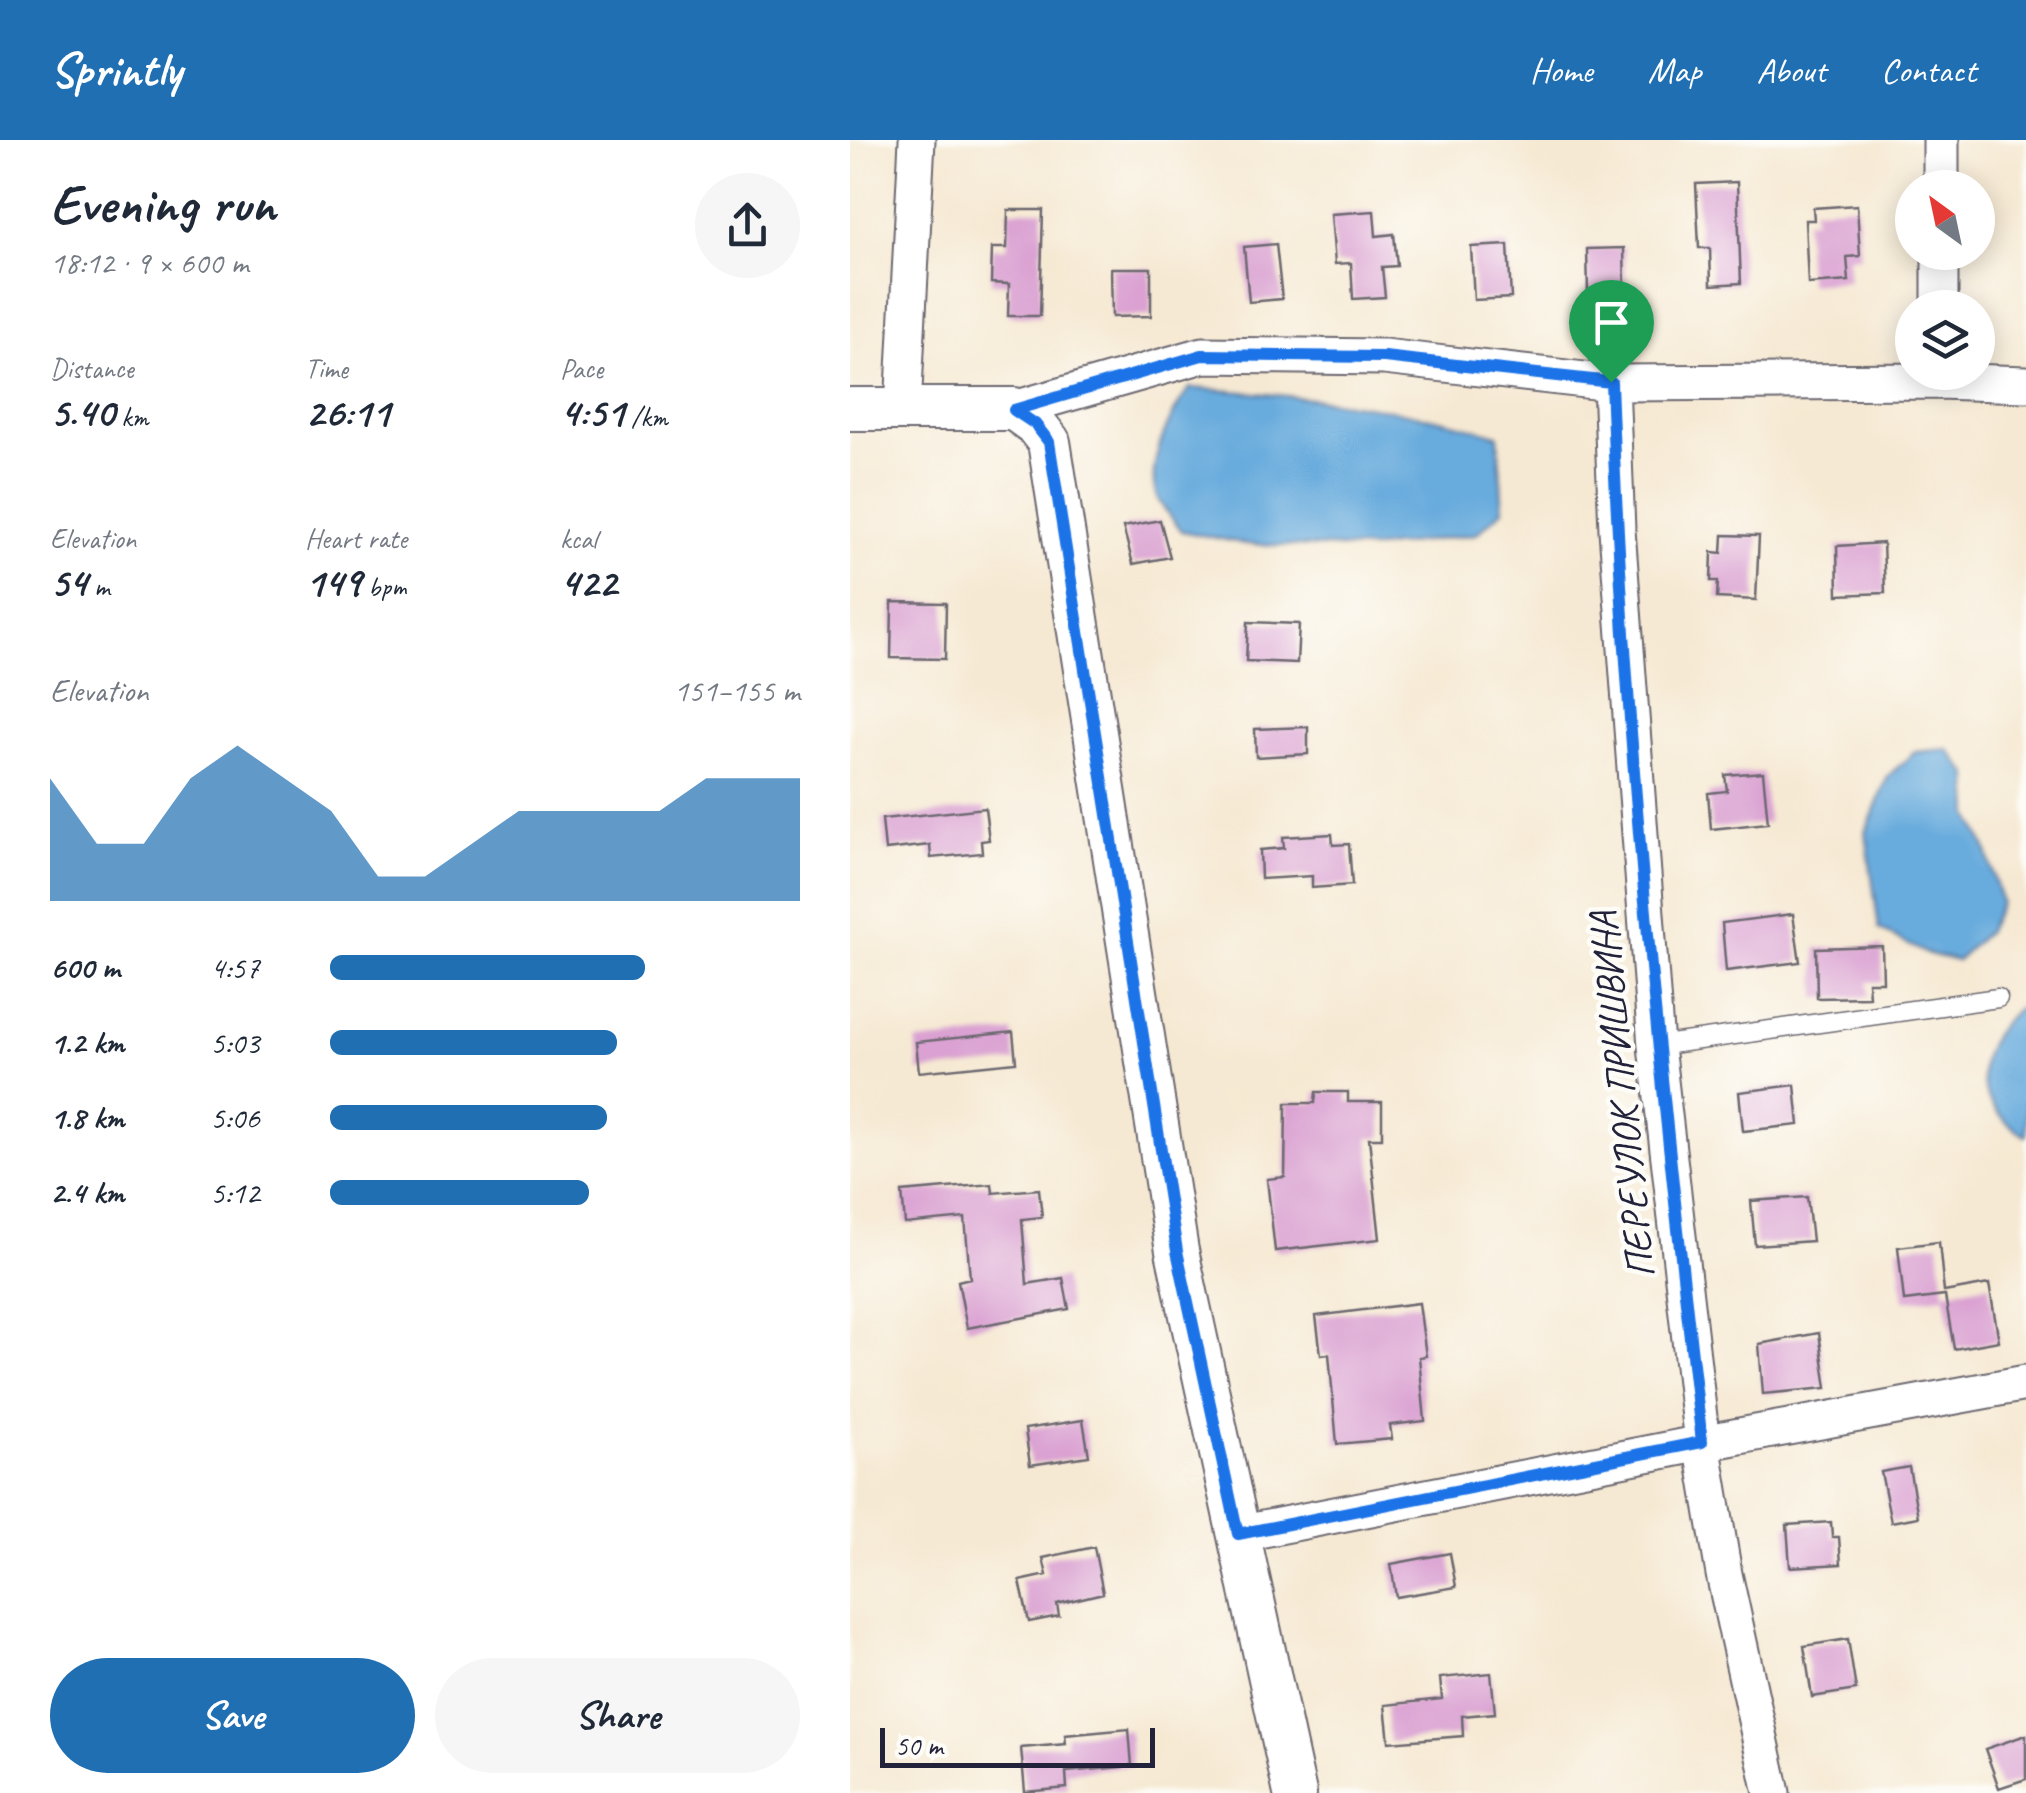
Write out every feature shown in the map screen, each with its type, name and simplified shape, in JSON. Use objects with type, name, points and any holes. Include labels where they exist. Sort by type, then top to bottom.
[{"type":"street","points":[[903,409],[917,140]]},
{"type":"street","points":[[1941,140],[1941,170]]},
{"type":"street","points":[[850,408],[1014,410],[1202,355],[1384,357],[1611,382],[1895,378]]},
{"type":"street","points":[[1995,381],[2026,384]]},
{"type":"street","name":"ПЕРЕУЛОК ПРИШВИНА","points":[[1611,382],[1616,530],[1656,1046],[1702,1442],[1724,1574],[1772,1793]]},
{"type":"street","points":[[1014,410],[1035,424],[1049,442],[1177,1251],[1295,1793]]},
{"type":"street","points":[[1238,1534],[1702,1442],[2026,1383]]},
{"type":"lane","points":[[1656,1046],[1998,998]]},
{"type":"water","points":[[1190,388],[1346,403],[1498,435],[1503,510],[1476,534],[1371,549],[1246,544],[1182,531],[1158,499],[1154,472],[1161,441]]},
{"type":"water","points":[[1948,749],[1969,775],[1970,815],[1986,848],[2001,902],[1987,931],[1957,961],[1925,953],[1879,929],[1866,832],[1888,776],[1915,752]]},
{"type":"water","points":[[2026,1003],[2026,1136],[1992,1106],[1984,1089],[1982,1071],[1994,1035]]},
{"type":"building","points":[[1737,182],[1741,283],[1711,285],[1710,248],[1699,248],[1696,184]]},
{"type":"building","points":[[1857,205],[1860,256],[1847,257],[1849,281],[1808,284],[1805,220],[1814,220],[1813,208]]},
{"type":"building","points":[[1008,210],[1043,210],[1040,316],[1008,316],[1009,284],[991,283],[992,248],[1007,248]]},
{"type":"building","points":[[1374,211],[1376,236],[1394,234],[1397,266],[1382,267],[1385,297],[1353,299],[1351,263],[1335,264],[1331,214]]},
{"type":"building","points":[[1276,244],[1282,299],[1249,302],[1244,247]]},
{"type":"building","points":[[1508,245],[1511,298],[1474,300],[1471,247]]},
{"type":"building","points":[[1624,248],[1625,292],[1588,293],[1587,249]]},
{"type":"building","points":[[1111,268],[1151,268],[1151,316],[1112,317]]},
{"type":"building","points":[[1160,520],[1170,557],[1133,564],[1123,527]]},
{"type":"building","points":[[1723,535],[1759,536],[1756,600],[1717,598],[1718,581],[1711,581],[1712,552],[1722,553]]},
{"type":"building","points":[[1883,543],[1885,593],[1838,595],[1837,546]]},
{"type":"building","points":[[892,602],[946,603],[945,659],[891,658]]},
{"type":"building","points":[[1248,622],[1299,624],[1297,663],[1246,661]]},
{"type":"building","points":[[1308,727],[1308,754],[1256,757],[1255,729]]},
{"type":"building","points":[[1763,772],[1768,823],[1711,829],[1708,793],[1727,791],[1725,775]]},
{"type":"building","points":[[985,808],[989,840],[981,841],[982,853],[931,858],[930,845],[885,850],[882,819]]},
{"type":"building","points":[[1332,834],[1333,845],[1349,844],[1352,885],[1312,888],[1312,876],[1261,879],[1260,850],[1284,848],[1283,837]]},
{"type":"building","points":[[1793,914],[1800,962],[1726,971],[1722,923]]},
{"type":"building","points":[[1882,946],[1883,982],[1868,982],[1869,997],[1817,998],[1816,948]]},
{"type":"building","points":[[1013,1032],[1016,1062],[919,1072],[916,1042]]},
{"type":"building","points":[[1795,1085],[1799,1125],[1743,1131],[1739,1092]]},
{"type":"building","points":[[1316,1092],[1348,1092],[1348,1102],[1382,1102],[1382,1138],[1369,1138],[1380,1239],[1275,1251],[1267,1179],[1285,1177],[1286,1103],[1315,1103]]},
{"type":"building","points":[[992,1184],[993,1193],[1039,1189],[1042,1217],[1022,1219],[1027,1284],[1063,1278],[1069,1309],[967,1328],[958,1281],[970,1278],[965,1218],[905,1224],[902,1192]]},
{"type":"building","points":[[1807,1197],[1812,1241],[1755,1245],[1751,1201]]},
{"type":"building","points":[[1939,1242],[1944,1292],[1989,1284],[1999,1341],[1954,1349],[1945,1296],[1904,1301],[1898,1247]]},
{"type":"building","points":[[1419,1303],[1426,1356],[1419,1357],[1425,1421],[1390,1425],[1392,1439],[1337,1444],[1329,1354],[1321,1355],[1316,1316]]},
{"type":"building","points":[[1819,1333],[1827,1388],[1763,1394],[1759,1344]]},
{"type":"building","points":[[1083,1420],[1089,1456],[1030,1465],[1025,1429]]},
{"type":"building","points":[[1909,1467],[1918,1517],[1891,1522],[1881,1472]]},
{"type":"building","points":[[1831,1522],[1832,1537],[1839,1537],[1841,1564],[1790,1567],[1787,1525]]},
{"type":"building","points":[[1094,1547],[1103,1593],[1057,1604],[1059,1616],[1029,1622],[1020,1581],[1047,1575],[1043,1558]]},
{"type":"building","points":[[1450,1553],[1456,1587],[1396,1597],[1391,1564]]},
{"type":"building","points":[[1848,1639],[1856,1690],[1812,1697],[1804,1646]]},
{"type":"building","points":[[1491,1673],[1495,1713],[1462,1716],[1463,1736],[1389,1742],[1385,1705],[1442,1699],[1440,1678]]},
{"type":"building","points":[[1129,1729],[1132,1766],[1066,1772],[1067,1788],[1025,1792],[1021,1748],[1066,1744],[1065,1735]]},
{"type":"building","points":[[2026,1735],[2026,1779],[1999,1788],[1985,1749]]},
{"type":"route","points":[[1202,355],[1384,357],[1611,382],[1616,530],[1656,1046],[1702,1442],[1238,1534],[1177,1251],[1049,442],[1035,424],[1014,410],[1202,355]]}]
